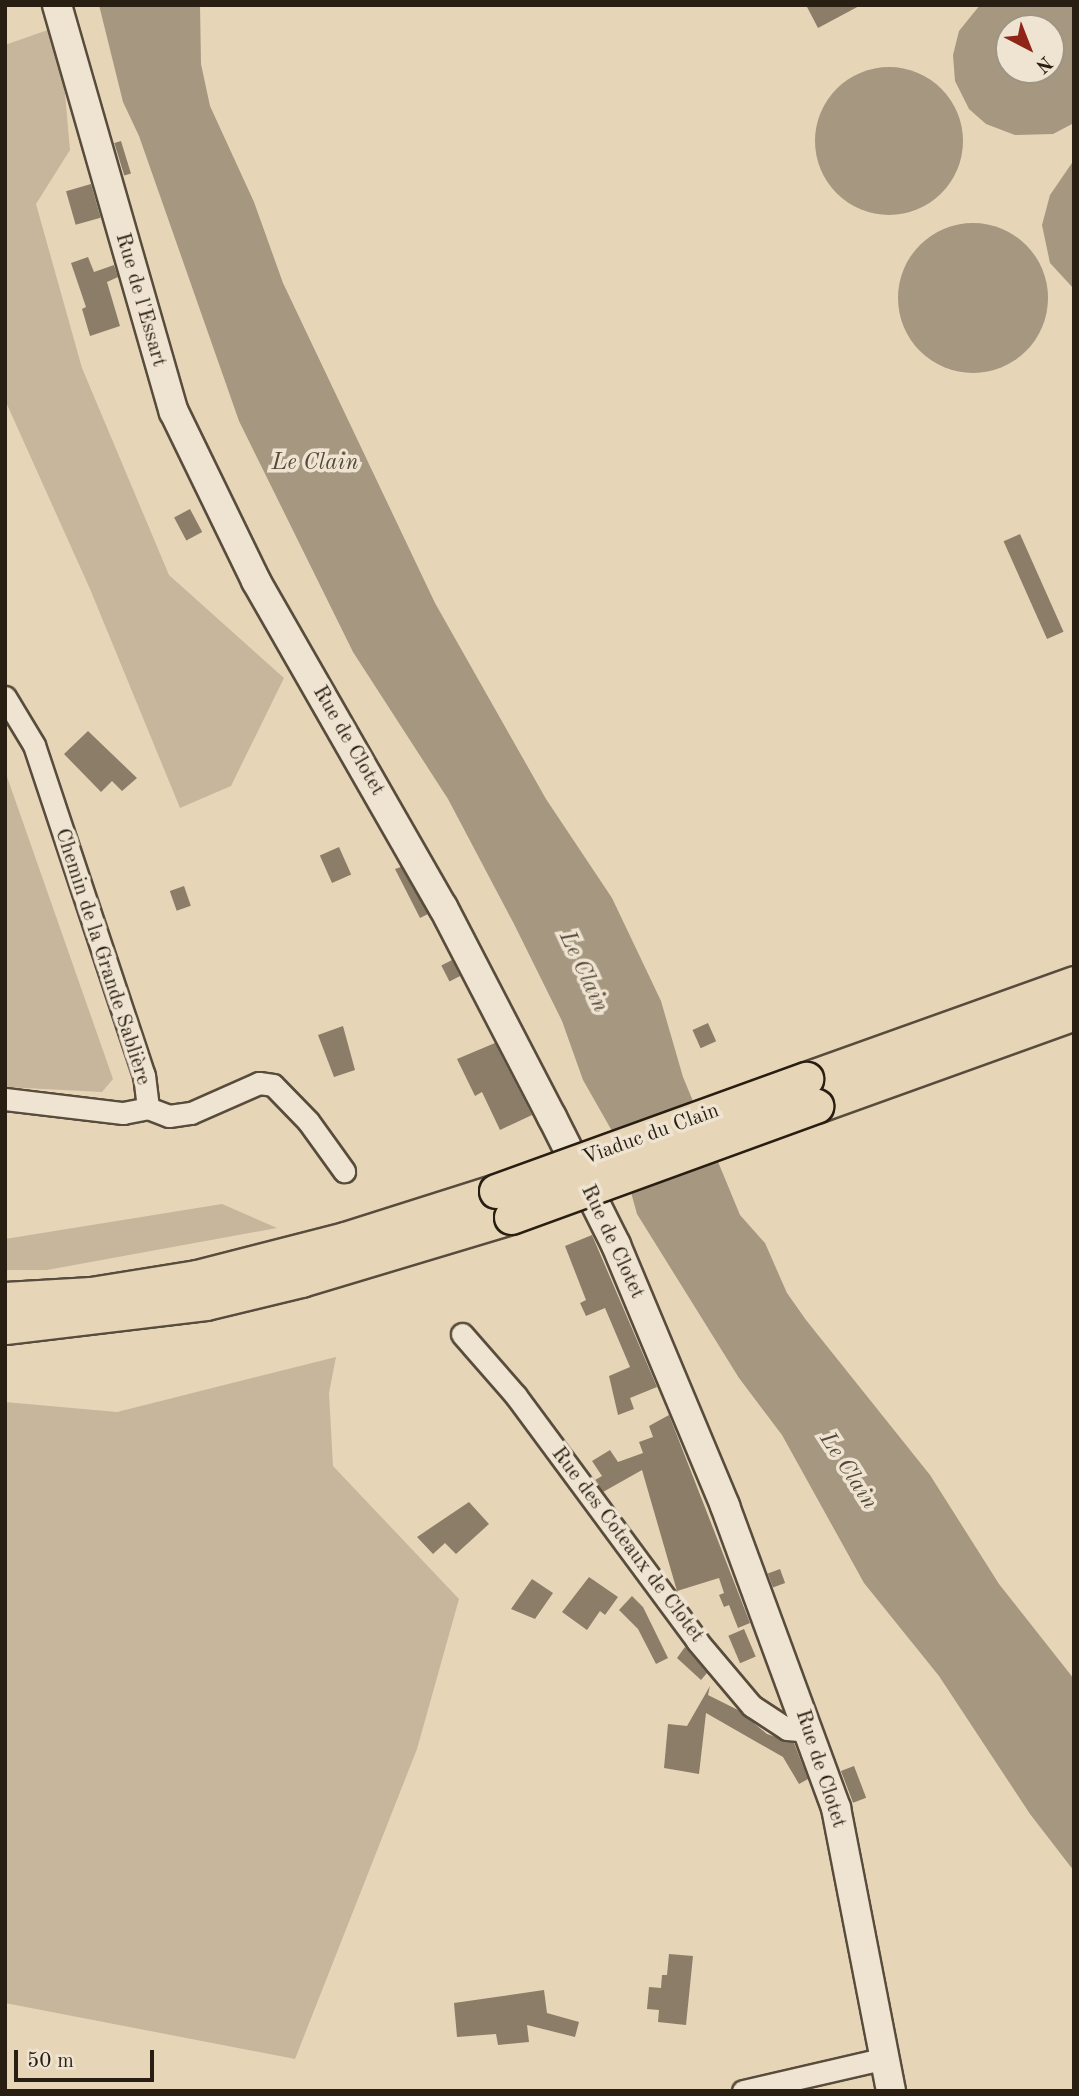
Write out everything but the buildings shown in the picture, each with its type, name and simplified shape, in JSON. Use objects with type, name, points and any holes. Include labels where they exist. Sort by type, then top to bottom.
[{"type":"highway","points":[[811,1093],[1074,983]]},
{"type":"highway","points":[[811,1093],[1074,1013]]},
{"type":"highway","name":"Viaduc du Clain","points":[[503,1204],[811,1093]]},
{"type":"highway","points":[[5,1299],[91,1294],[197,1277],[345,1239],[503,1204]]},
{"type":"highway","points":[[5,1327],[206,1303],[309,1278],[503,1204]]},
{"type":"main road","name":"Rue de l'Essart","points":[[57,5],[174,412],[256,581]]},
{"type":"main road","name":"Rue de Clotet","points":[[256,581],[443,907],[617,1245],[725,1506],[836,1808],[881,2059],[891,2091]]},
{"type":"street","name":"Chemin de la Grande Sablière","points":[[5,697],[34,746],[144,1075],[148,1108],[169,1116],[191,1113],[259,1083],[273,1085],[308,1121],[344,1171]]},
{"type":"street","points":[[5,1100],[123,1113],[148,1108]]},
{"type":"street","name":"Rue des Coteaux de Clotet","points":[[463,1334],[516,1396],[697,1641],[752,1706],[787,1730],[808,1731]]},
{"type":"street","points":[[743,2091],[881,2059]]},
{"type":"shaded area","points":[[59,26],[70,150],[36,204],[82,368],[169,575],[284,678],[231,786],[180,808],[90,589],[5,400],[5,45]]},
{"type":"shaded area","points":[[5,771],[113,1079],[102,1092],[5,1087]]},
{"type":"shaded area","points":[[222,1204],[277,1228],[47,1270],[5,1270],[5,1239]]},
{"type":"shaded area","points":[[336,1357],[329,1393],[333,1466],[459,1599],[417,1749],[295,2059],[5,2003],[5,1402],[117,1412]]},
{"type":"water","name":"Le Clain","points":[[99,5],[200,5],[201,64],[210,106],[254,202],[283,283],[435,603],[546,799],[612,898],[661,1001],[683,1077],[740,1215],[765,1243],[787,1293],[806,1320],[930,1475],[999,1584],[1074,1679],[1074,1871],[1030,1814],[939,1676],[864,1583],[782,1435],[739,1378],[637,1214],[616,1138],[583,1080],[562,1021],[514,924],[448,799],[353,652],[239,421],[139,136],[123,102]]},
{"type":"water","points":[[980,5],[1074,6],[1074,123],[1053,134],[1015,135],[986,124],[969,109],[955,81],[953,55],[959,31]]},
{"type":"water","points":[[889,67],[917,72],[942,88],[958,113],[963,141],[958,169],[942,194],[917,210],[889,215],[861,210],[836,194],[820,169],[815,141],[820,113],[836,88],[861,72]]},
{"type":"water","points":[[1074,160],[1074,289],[1050,263],[1042,225],[1050,195]]},
{"type":"water","points":[[973,223],[1002,228],[1026,245],[1043,269],[1048,298],[1043,327],[1026,351],[1002,368],[973,373],[944,368],[920,351],[903,327],[898,298],[903,269],[920,245],[944,228]]}]
